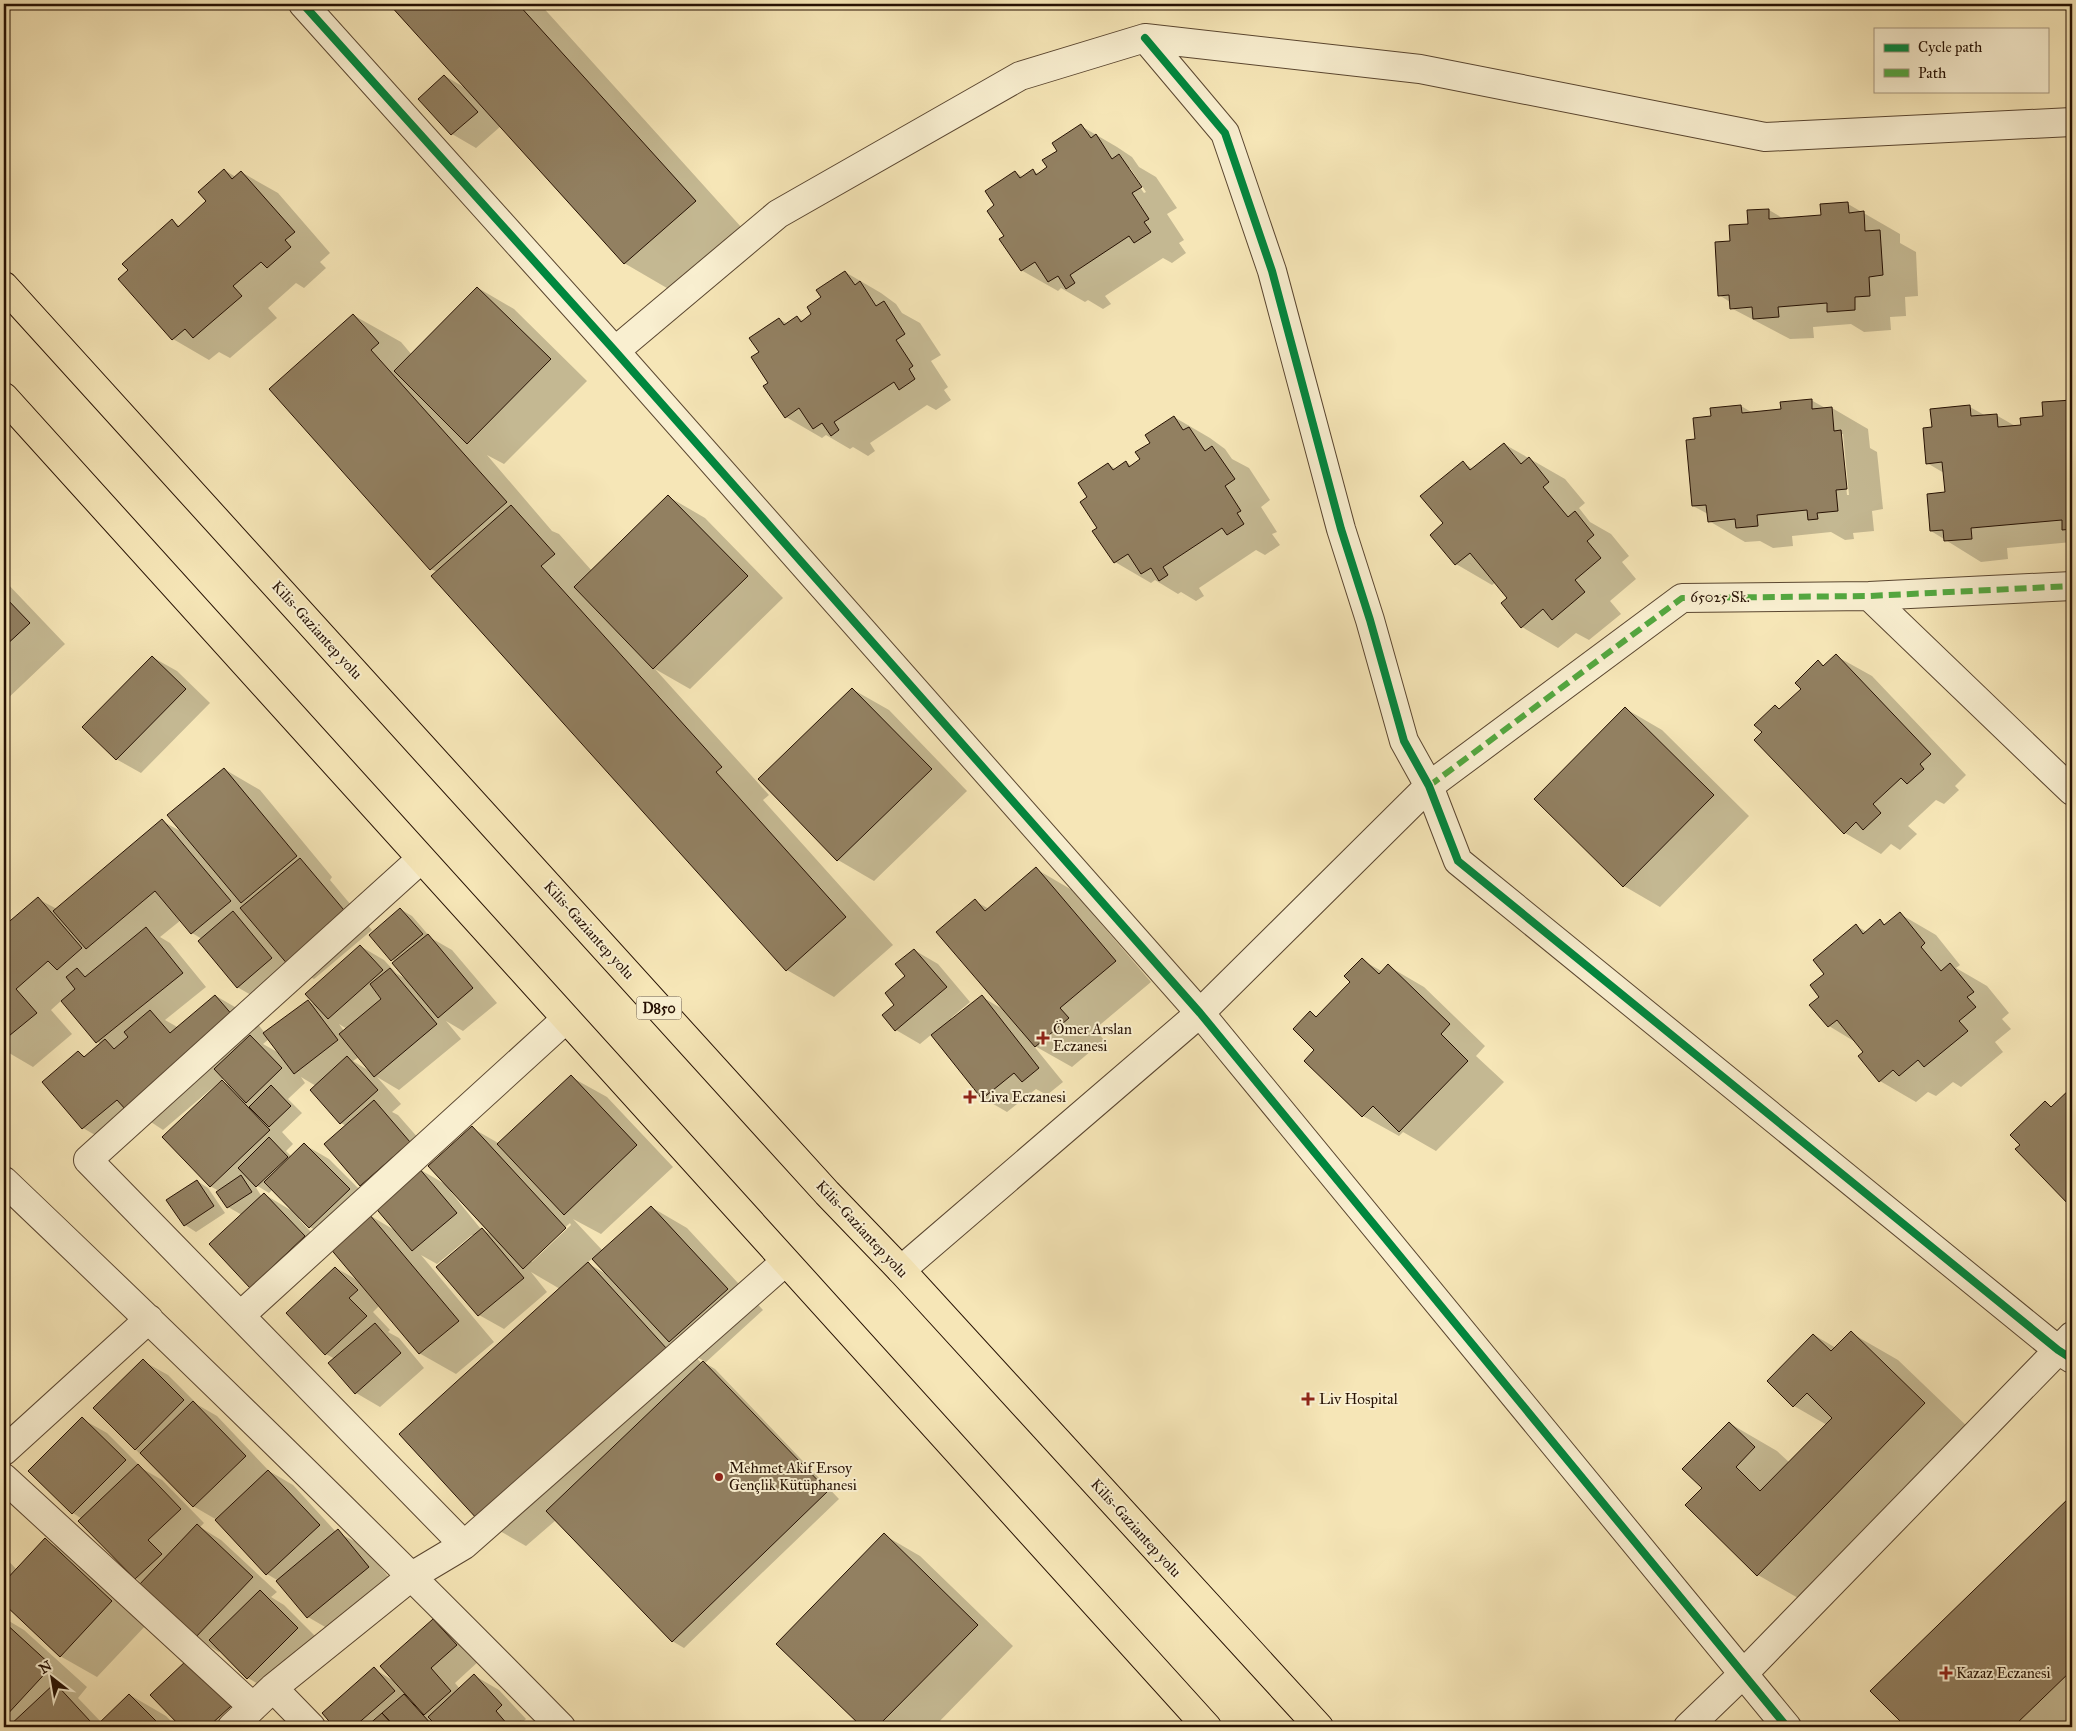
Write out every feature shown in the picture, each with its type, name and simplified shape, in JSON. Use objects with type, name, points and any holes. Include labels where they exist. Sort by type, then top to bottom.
[{"type":"highway","name":"Kilis-Gaziantep yolu","points":[[4,286],[827,1193],[900,1270],[1319,1727]]},
{"type":"highway","points":[[4,398],[1207,1727]]},
{"type":"street","points":[[303,4],[615,351],[1200,1013],[1788,1727]]},
{"type":"street","points":[[615,351],[778,214],[1020,76],[1145,38],[1420,69],[1765,137],[2072,122]]},
{"type":"street","points":[[1145,38],[1225,133],[1272,271],[1341,529],[1370,620],[1404,741],[1429,786],[1458,862],[2067,1348],[1688,1727]]},
{"type":"street","name":"65025 Sk.","points":[[900,1270],[1200,1013],[1429,786],[1682,598],[1869,596],[2072,586]]},
{"type":"street","points":[[1869,596],[2072,791]]},
{"type":"street","points":[[421,859],[88,1160],[464,1544]]},
{"type":"street","points":[[241,1315],[566,1019]]},
{"type":"street","points":[[4,1182],[412,1576],[561,1727]]},
{"type":"street","points":[[232,1727],[272,1688],[412,1576],[464,1544],[785,1262]]},
{"type":"street","points":[[4,1451],[148,1319]]},
{"type":"street","points":[[4,1478],[253,1707]]},
{"type":"street","points":[[272,1688],[311,1727]]},
{"type":"building","points":[[389,4],[518,4],[696,201],[624,264]]},
{"type":"building","points":[[444,75],[478,112],[451,135],[418,99]]},
{"type":"building","points":[[1081,124],[1091,138],[1096,134],[1112,159],[1119,154],[1142,187],[1132,193],[1149,219],[1144,222],[1151,232],[1134,243],[1129,236],[1070,275],[1075,283],[1066,289],[1058,276],[1048,282],[1035,262],[1021,271],[999,239],[1004,236],[987,211],[994,205],[985,191],[1015,171],[1020,178],[1033,169],[1036,175],[1047,167],[1042,160],[1057,151],[1052,143]]},
{"type":"building","points":[[224,169],[232,179],[241,171],[295,232],[285,240],[291,247],[267,268],[261,262],[233,286],[242,296],[193,338],[185,329],[172,340],[118,279],[128,270],[122,264],[172,219],[178,227],[206,201],[198,192]]},
{"type":"building","points":[[1848,202],[1849,213],[1864,211],[1865,231],[1880,230],[1883,275],[1869,277],[1870,296],[1855,297],[1855,310],[1827,312],[1827,303],[1778,307],[1779,317],[1753,319],[1752,307],[1730,309],[1729,295],[1718,296],[1715,242],[1730,241],[1729,225],[1748,224],[1747,210],[1769,209],[1769,219],[1821,215],[1820,204]]},
{"type":"building","points":[[845,271],[855,285],[860,281],[876,306],[884,301],[905,334],[896,340],[913,366],[909,369],[915,379],[899,390],[894,382],[834,422],[839,430],[831,436],[822,423],[813,429],[799,408],[785,418],[763,386],[768,383],[751,357],[759,352],[749,338],[779,318],[784,325],[797,316],[801,322],[811,314],[807,307],[821,297],[816,290]]},
{"type":"building","points":[[477,287],[551,359],[467,444],[394,371]]},
{"type":"building","points":[[353,314],[379,343],[371,350],[507,502],[430,570],[269,389]]},
{"type":"building","points":[[1812,399],[1812,409],[1832,407],[1834,431],[1841,430],[1847,489],[1836,490],[1838,511],[1817,513],[1818,519],[1808,520],[1807,510],[1757,515],[1758,526],[1736,528],[1735,519],[1708,522],[1706,505],[1692,506],[1686,440],[1695,439],[1693,418],[1711,416],[1710,408],[1741,405],[1742,413],[1781,409],[1780,402]]},
{"type":"building","points":[[2072,400],[2072,529],[2062,530],[2062,520],[1971,528],[1972,539],[1944,541],[1943,530],[1930,531],[1927,494],[1945,492],[1942,462],[1926,464],[1923,428],[1932,427],[1930,409],[1970,405],[1971,416],[1997,414],[1998,427],[2021,425],[2020,418],[2043,416],[2042,402]]},
{"type":"building","points":[[1174,416],[1183,430],[1189,427],[1205,451],[1212,446],[1235,479],[1225,486],[1241,511],[1237,513],[1244,524],[1227,535],[1222,528],[1163,567],[1168,575],[1159,581],[1151,568],[1141,574],[1128,554],[1114,563],[1092,531],[1097,528],[1080,502],[1087,497],[1078,483],[1108,463],[1113,470],[1126,461],[1129,467],[1140,459],[1135,452],[1150,443],[1145,435]]},
{"type":"building","points":[[1504,443],[1521,464],[1529,457],[1549,482],[1543,487],[1568,517],[1575,511],[1594,535],[1587,541],[1601,558],[1575,580],[1585,592],[1552,620],[1543,609],[1521,628],[1501,603],[1507,598],[1470,553],[1455,565],[1430,535],[1443,523],[1420,496],[1463,461],[1470,470]]},
{"type":"building","points":[[668,495],[748,576],[653,669],[574,587]]},
{"type":"building","points":[[511,505],[555,554],[541,566],[722,767],[716,772],[846,917],[786,971],[431,576]]},
{"type":"building","points":[[4,596],[30,623],[4,647]]},
{"type":"building","points":[[1836,654],[1931,754],[1920,764],[1924,769],[1907,784],[1901,778],[1873,804],[1881,813],[1863,830],[1856,822],[1844,834],[1754,740],[1762,732],[1754,725],[1775,705],[1779,709],[1801,689],[1795,683],[1818,660],[1823,666]]},
{"type":"building","points":[[152,656],[186,689],[116,760],[82,727]]},
{"type":"building","points":[[852,688],[932,769],[837,861],[758,779]]},
{"type":"building","points":[[1625,707],[1714,795],[1623,887],[1534,799]]},
{"type":"building","points":[[224,768],[297,856],[241,903],[167,815]]},
{"type":"building","points":[[162,819],[231,901],[191,934],[155,891],[86,949],[53,911]]},
{"type":"building","points":[[300,858],[349,916],[289,966],[240,908]]},
{"type":"building","points":[[1036,867],[1116,961],[1060,1008],[1069,1018],[1035,1047],[936,932],[975,899],[985,911]]},
{"type":"building","points":[[38,897],[82,948],[57,970],[48,961],[16,989],[37,1013],[4,1040],[4,926]]},
{"type":"building","points":[[400,908],[423,934],[391,961],[369,935]]},
{"type":"building","points":[[233,911],[272,958],[237,988],[198,941]]},
{"type":"building","points":[[1900,912],[1925,943],[1921,947],[1941,971],[1950,963],[1974,992],[1967,997],[1976,1007],[1959,1021],[1968,1031],[1924,1067],[1918,1060],[1899,1076],[1893,1070],[1879,1082],[1858,1056],[1863,1052],[1837,1020],[1828,1027],[1809,1005],[1819,997],[1810,985],[1824,974],[1813,960],[1856,924],[1863,934],[1880,919],[1884,925]]},
{"type":"building","points":[[146,927],[183,973],[96,1043],[61,1001],[75,989],[66,977],[77,968],[85,977]]},
{"type":"building","points":[[428,934],[473,988],[438,1018],[392,963]]},
{"type":"building","points":[[360,945],[383,970],[328,1019],[305,994]]},
{"type":"building","points":[[914,949],[947,987],[895,1031],[882,1015],[894,1005],[885,993],[905,976],[895,964]]},
{"type":"building","points":[[1362,958],[1379,974],[1388,964],[1450,1024],[1441,1034],[1468,1061],[1399,1132],[1373,1106],[1362,1117],[1304,1061],[1314,1050],[1293,1029],[1310,1011],[1316,1017],[1350,982],[1344,976]]},
{"type":"building","points":[[390,968],[437,1024],[374,1077],[339,1034],[381,999],[370,984]]},
{"type":"building","points":[[215,995],[234,1017],[126,1110],[117,1100],[82,1129],[42,1082],[78,1051],[84,1057],[105,1039],[114,1049],[128,1037],[124,1032],[150,1010],[170,1033]]},
{"type":"building","points":[[982,995],[1039,1068],[1022,1082],[1014,1073],[982,1099],[931,1035]]},
{"type":"building","points":[[308,1000],[338,1040],[294,1074],[263,1033]]},
{"type":"building","points":[[250,1035],[282,1068],[246,1103],[214,1069]]},
{"type":"building","points":[[347,1056],[378,1090],[340,1124],[310,1090]]},
{"type":"building","points":[[571,1075],[637,1145],[564,1215],[497,1144]]},
{"type":"building","points":[[222,1080],[270,1130],[210,1187],[162,1137]]},
{"type":"building","points":[[271,1085],[291,1106],[269,1127],[249,1107]]},
{"type":"building","points":[[2072,1087],[2072,1208],[2015,1149],[2020,1145],[2010,1135],[2045,1101],[2051,1107]]},
{"type":"building","points":[[374,1100],[410,1142],[360,1186],[324,1144]]},
{"type":"building","points":[[472,1126],[566,1228],[523,1269],[428,1166]]},
{"type":"building","points":[[269,1137],[288,1157],[256,1187],[238,1168]]},
{"type":"building","points":[[304,1143],[350,1189],[309,1228],[264,1182]]},
{"type":"building","points":[[418,1167],[457,1213],[412,1251],[373,1205]]},
{"type":"building","points":[[241,1175],[252,1192],[227,1208],[216,1192]]},
{"type":"building","points":[[197,1180],[214,1206],[184,1226],[166,1200]]},
{"type":"building","points":[[264,1193],[305,1236],[250,1288],[209,1244]]},
{"type":"building","points":[[651,1206],[728,1289],[669,1342],[592,1259]]},
{"type":"building","points":[[369,1214],[459,1321],[419,1354],[329,1247]]},
{"type":"building","points":[[482,1228],[524,1278],[478,1316],[436,1267]]},
{"type":"building","points":[[588,1262],[667,1349],[478,1520],[399,1434]]},
{"type":"building","points":[[335,1267],[358,1290],[349,1298],[367,1316],[325,1355],[286,1313]]},
{"type":"building","points":[[375,1323],[401,1353],[355,1394],[328,1363]]},
{"type":"building","points":[[1851,1331],[1925,1403],[1757,1576],[1685,1505],[1702,1488],[1682,1469],[1729,1422],[1755,1447],[1736,1467],[1760,1491],[1832,1418],[1807,1393],[1793,1407],[1767,1381],[1813,1334],[1831,1351]]},
{"type":"building","points":[[143,1359],[184,1400],[135,1450],[93,1408]]},
{"type":"building","points":[[703,1361],[828,1491],[672,1642],[546,1511]]},
{"type":"building","points":[[193,1401],[246,1456],[193,1507],[140,1453]]},
{"type":"building","points":[[82,1417],[126,1460],[72,1514],[28,1471]]},
{"type":"building","points":[[138,1464],[181,1509],[148,1540],[162,1554],[135,1579],[78,1521]]},
{"type":"building","points":[[268,1470],[320,1525],[266,1575],[215,1520]]},
{"type":"building","points":[[2072,1495],[2072,1670],[2013,1727],[1906,1727],[1870,1691]]},
{"type":"building","points":[[197,1524],[253,1577],[194,1639],[138,1586]]},
{"type":"building","points":[[338,1529],[369,1567],[307,1618],[276,1581]]},
{"type":"building","points":[[884,1533],[978,1625],[877,1727],[862,1727],[776,1644]]},
{"type":"building","points":[[45,1538],[112,1601],[60,1657],[4,1604],[4,1582]]},
{"type":"building","points":[[260,1590],[298,1628],[247,1679],[209,1640]]},
{"type":"building","points":[[433,1619],[457,1645],[431,1668],[451,1691],[424,1715],[380,1666]]},
{"type":"building","points":[[4,1622],[52,1666],[4,1718]]},
{"type":"building","points":[[187,1660],[231,1706],[208,1727],[181,1727],[150,1695]]},
{"type":"building","points":[[374,1667],[395,1691],[354,1727],[334,1727],[322,1713]]},
{"type":"building","points":[[474,1674],[502,1705],[496,1711],[508,1725],[505,1727],[438,1727],[428,1717]]},
{"type":"building","points":[[55,1683],[90,1721],[83,1727],[8,1727]]},
{"type":"building","points":[[129,1694],[162,1727],[95,1727]]},
{"type":"building","points":[[404,1694],[432,1725],[429,1727],[395,1727],[382,1713]]},
{"type":"building","points":[[382,1713],[395,1727],[366,1727]]},
{"type":"building","points":[[521,1721],[527,1727],[514,1727]]},
{"type":"marked path","points":[[1429,786],[1682,598],[1869,596],[2072,586]]},
{"type":"cycle path","points":[[303,4],[615,351],[1200,1013],[1787,1727]]},
{"type":"cycle path","points":[[1145,38],[1225,133],[1272,271],[1341,529],[1370,620],[1404,741],[1429,786],[1458,861],[2058,1350],[2072,1359]]},
{"type":"place","name":"Ömer Arslan Eczanesi","points":[[1043,1038]]},
{"type":"place","name":"Liva Eczanesi","points":[[970,1097]]},
{"type":"place","name":"Liv Hospital","points":[[1308,1399]]},
{"type":"place","name":"Mehmet Akif Ersoy Gençlik Kütüphanesi","points":[[719,1477]]},
{"type":"place","name":"Kazaz Eczanesi","points":[[1946,1673]]}]
